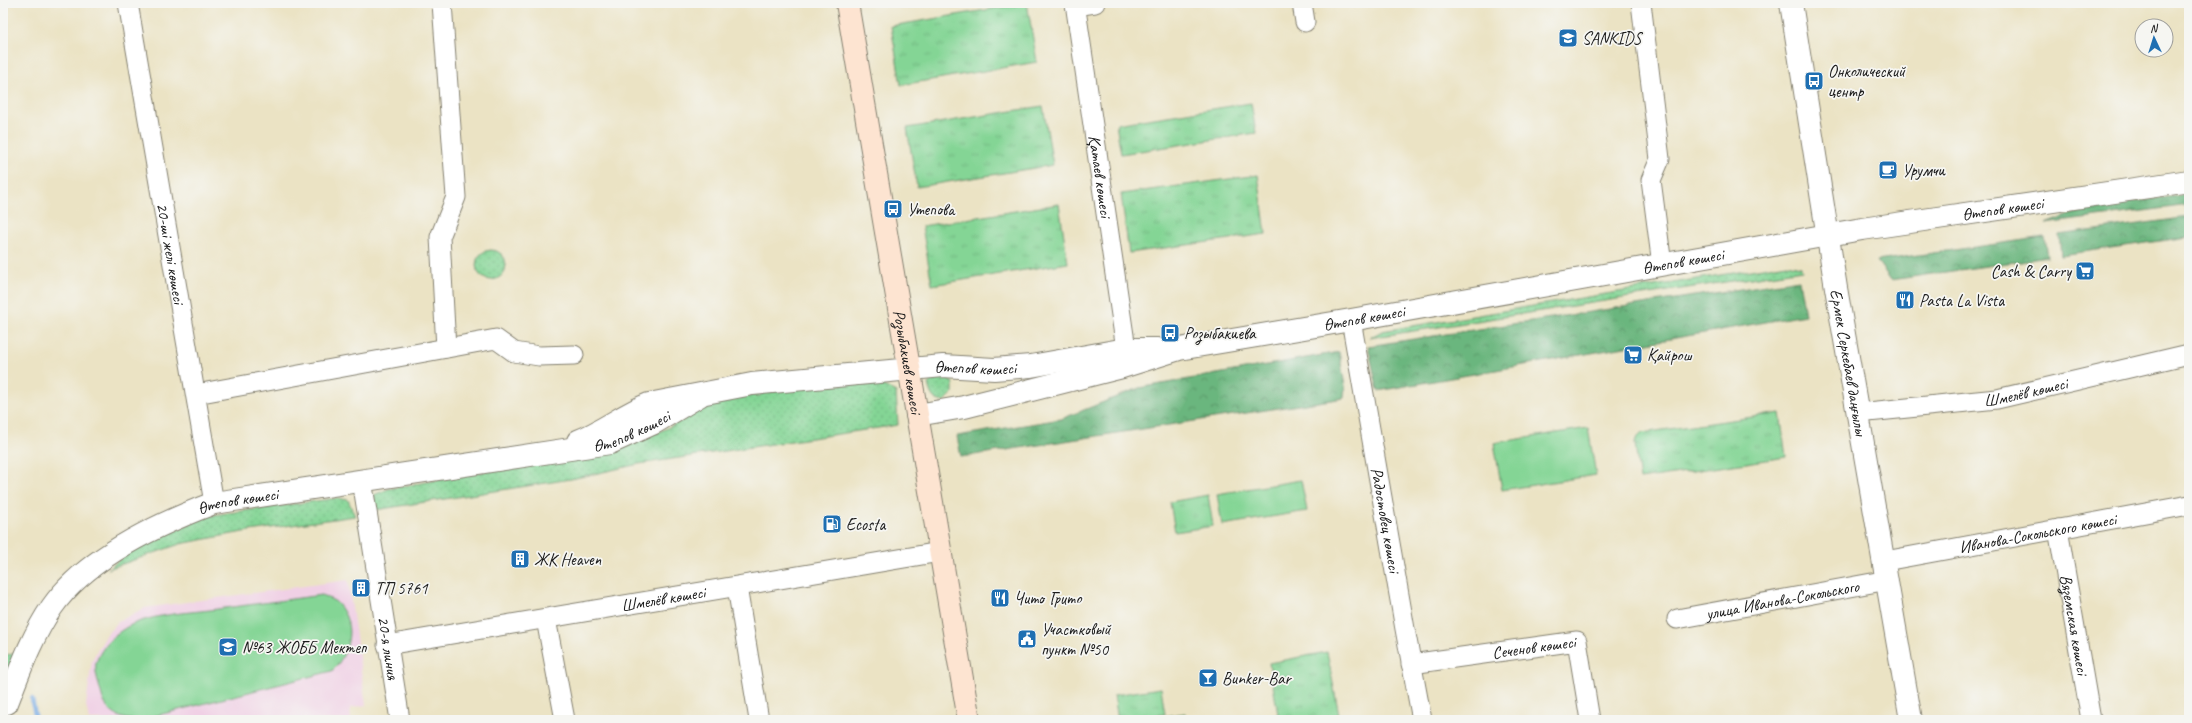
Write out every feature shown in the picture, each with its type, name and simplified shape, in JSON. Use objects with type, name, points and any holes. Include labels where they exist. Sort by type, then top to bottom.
[{"type":"main road","name":"Розыбакиев көшесі","points":[[847,3],[969,720]]},
{"type":"street","name":"20-ші желі көшесі","points":[[128,3],[214,503]]},
{"type":"street","points":[[442,3],[456,197],[440,237],[446,348]]},
{"type":"street","points":[[1075,5],[1095,3]]},
{"type":"street","points":[[1302,3],[1305,22]]},
{"type":"street","points":[[1641,3],[1660,159],[1651,180],[1662,265]]},
{"type":"street","name":"Ермек Серкебаев даңғылы","points":[[1791,3],[1828,235],[1911,720]]},
{"type":"street","name":"Қатаев көшесі","points":[[1075,5],[1126,349]]},
{"type":"street","name":"Өтепов көшесі","points":[[917,415],[964,407],[1122,367],[1179,349],[1828,235],[2189,181]]},
{"type":"street","name":"Радостовец көшесі","points":[[1351,320],[1395,593],[1422,720]]},
{"type":"street","points":[[196,394],[496,339],[514,352],[539,356],[574,355]]},
{"type":"street","name":"Өтепов көшесі","points":[[6,708],[25,657],[40,627],[52,607],[67,589],[101,560],[133,539],[172,518],[214,503],[558,449],[591,436],[633,410],[649,404],[682,397],[699,396],[752,384],[943,366],[994,369],[1031,366],[1126,349],[1179,349]]},
{"type":"street","name":"Шмелёв көшесі","points":[[1858,413],[1997,399],[2189,354]]},
{"type":"street","name":"20-я линия","points":[[362,480],[400,720]]},
{"type":"street","name":"Иванова-Сокольского көшесі","points":[[1886,570],[2058,529],[2189,505]]},
{"type":"street","name":"Вяземская көшесі","points":[[2058,529],[2091,720]]},
{"type":"street","name":"Шмелёв көшесі","points":[[387,645],[940,552]]},
{"type":"street","name":"улица Иванова-Сокольского","points":[[1677,619],[1886,570]]},
{"type":"street","points":[[737,587],[759,720]]},
{"type":"street","points":[[546,619],[565,720]]},
{"type":"street","name":"Сеченов көшесі","points":[[1411,664],[1577,641],[1590,720]]},
{"type":"shaded area","name":"№63 ЖОББ Мектеп","points":[[348,580],[366,705],[350,708],[351,720],[89,720],[86,705],[92,660],[107,634],[118,622],[144,608]]},
{"type":"green space","points":[[1027,3],[1037,62],[901,85],[891,26]]},
{"type":"green space","points":[[1251,103],[1256,133],[1121,154],[1116,124]]},
{"type":"green space","points":[[1043,106],[1053,165],[917,187],[907,128]]},
{"type":"green space","points":[[1258,175],[1266,234],[1129,253],[1121,194]]},
{"type":"green space","points":[[2189,194],[2189,205],[2045,224],[2089,208]]},
{"type":"green space","points":[[1059,204],[1068,263],[932,285],[922,226]]},
{"type":"green space","points":[[2189,217],[2189,237],[2061,255],[2059,235]]},
{"type":"green space","points":[[2045,237],[2048,257],[1891,280],[1877,261]]},
{"type":"green space","points":[[491,250],[497,251],[505,259],[505,271],[497,279],[491,280],[485,279],[477,271],[476,265],[477,259],[485,251]]},
{"type":"green space","points":[[1787,264],[1801,267],[1802,270],[1369,338],[1382,331]]},
{"type":"green space","points":[[1799,280],[1805,315],[1378,391],[1368,346]]},
{"type":"green space","points":[[1339,352],[1345,386],[1344,398],[961,457],[957,436],[1061,419],[1139,388]]},
{"type":"green space","points":[[945,376],[953,383],[953,393],[944,402],[934,398],[928,384],[934,377]]},
{"type":"green space","points":[[847,384],[882,385],[896,392],[898,425],[639,464],[571,479],[375,510],[374,495],[388,489],[548,460],[661,431],[682,421],[713,401],[793,388]]},
{"type":"green space","points":[[1780,413],[1786,457],[1640,479],[1635,444],[1636,439],[1642,433]]},
{"type":"green space","points":[[1588,428],[1596,475],[1502,490],[1494,443]]},
{"type":"green space","points":[[1301,480],[1307,511],[1222,525],[1217,494]]},
{"type":"green space","points":[[1208,495],[1213,526],[1175,532],[1170,502]]},
{"type":"green space","points":[[338,498],[348,500],[355,516],[243,532],[180,544],[108,569],[129,552],[206,516]]},
{"type":"green space","name":"№63 ЖОББ Мектеп","points":[[322,595],[338,604],[344,612],[349,629],[347,647],[338,664],[332,671],[139,720],[126,719],[116,715],[111,712],[104,702],[96,675],[96,663],[98,657],[110,640],[133,624],[171,614]]},
{"type":"green space","points":[[1327,652],[1340,720],[1279,720],[1269,663]]},
{"type":"green space","points":[[16,654],[12,671],[3,672],[3,655]]},
{"type":"green space","points":[[1161,688],[1165,714],[1140,718],[1140,720],[1118,720],[1114,695]]},
{"type":"green space","points":[[1185,713],[1186,720],[1141,720]]},
{"type":"waterway","points":[[32,699],[36,720]]},
{"type":"place","name":"SANKIDS","points":[[1568,38]]},
{"type":"place","name":"Онколический центр","points":[[1814,81]]},
{"type":"place","name":"Урумчи","points":[[1888,170]]},
{"type":"place","name":"Утепова","points":[[893,209]]},
{"type":"place","name":"Cash & Carry","points":[[2085,271]]},
{"type":"place","name":"Pasta La Vista","points":[[1905,300]]},
{"type":"place","name":"Розыбакиева","points":[[1170,333]]},
{"type":"place","name":"Қайрош","points":[[1633,355]]},
{"type":"place","name":"Ecosta","points":[[832,524]]},
{"type":"place","name":"ЖК Heaven","points":[[520,559]]},
{"type":"place","name":"ТП 5761","points":[[361,588]]},
{"type":"place","name":"Чито Грито","points":[[1000,598]]},
{"type":"place","name":"Участковый пункт №50","points":[[1027,639]]},
{"type":"place","name":"№63 ЖОББ Мектеп","points":[[228,647]]},
{"type":"place","name":"Bunker-Bar","points":[[1208,678]]}]
